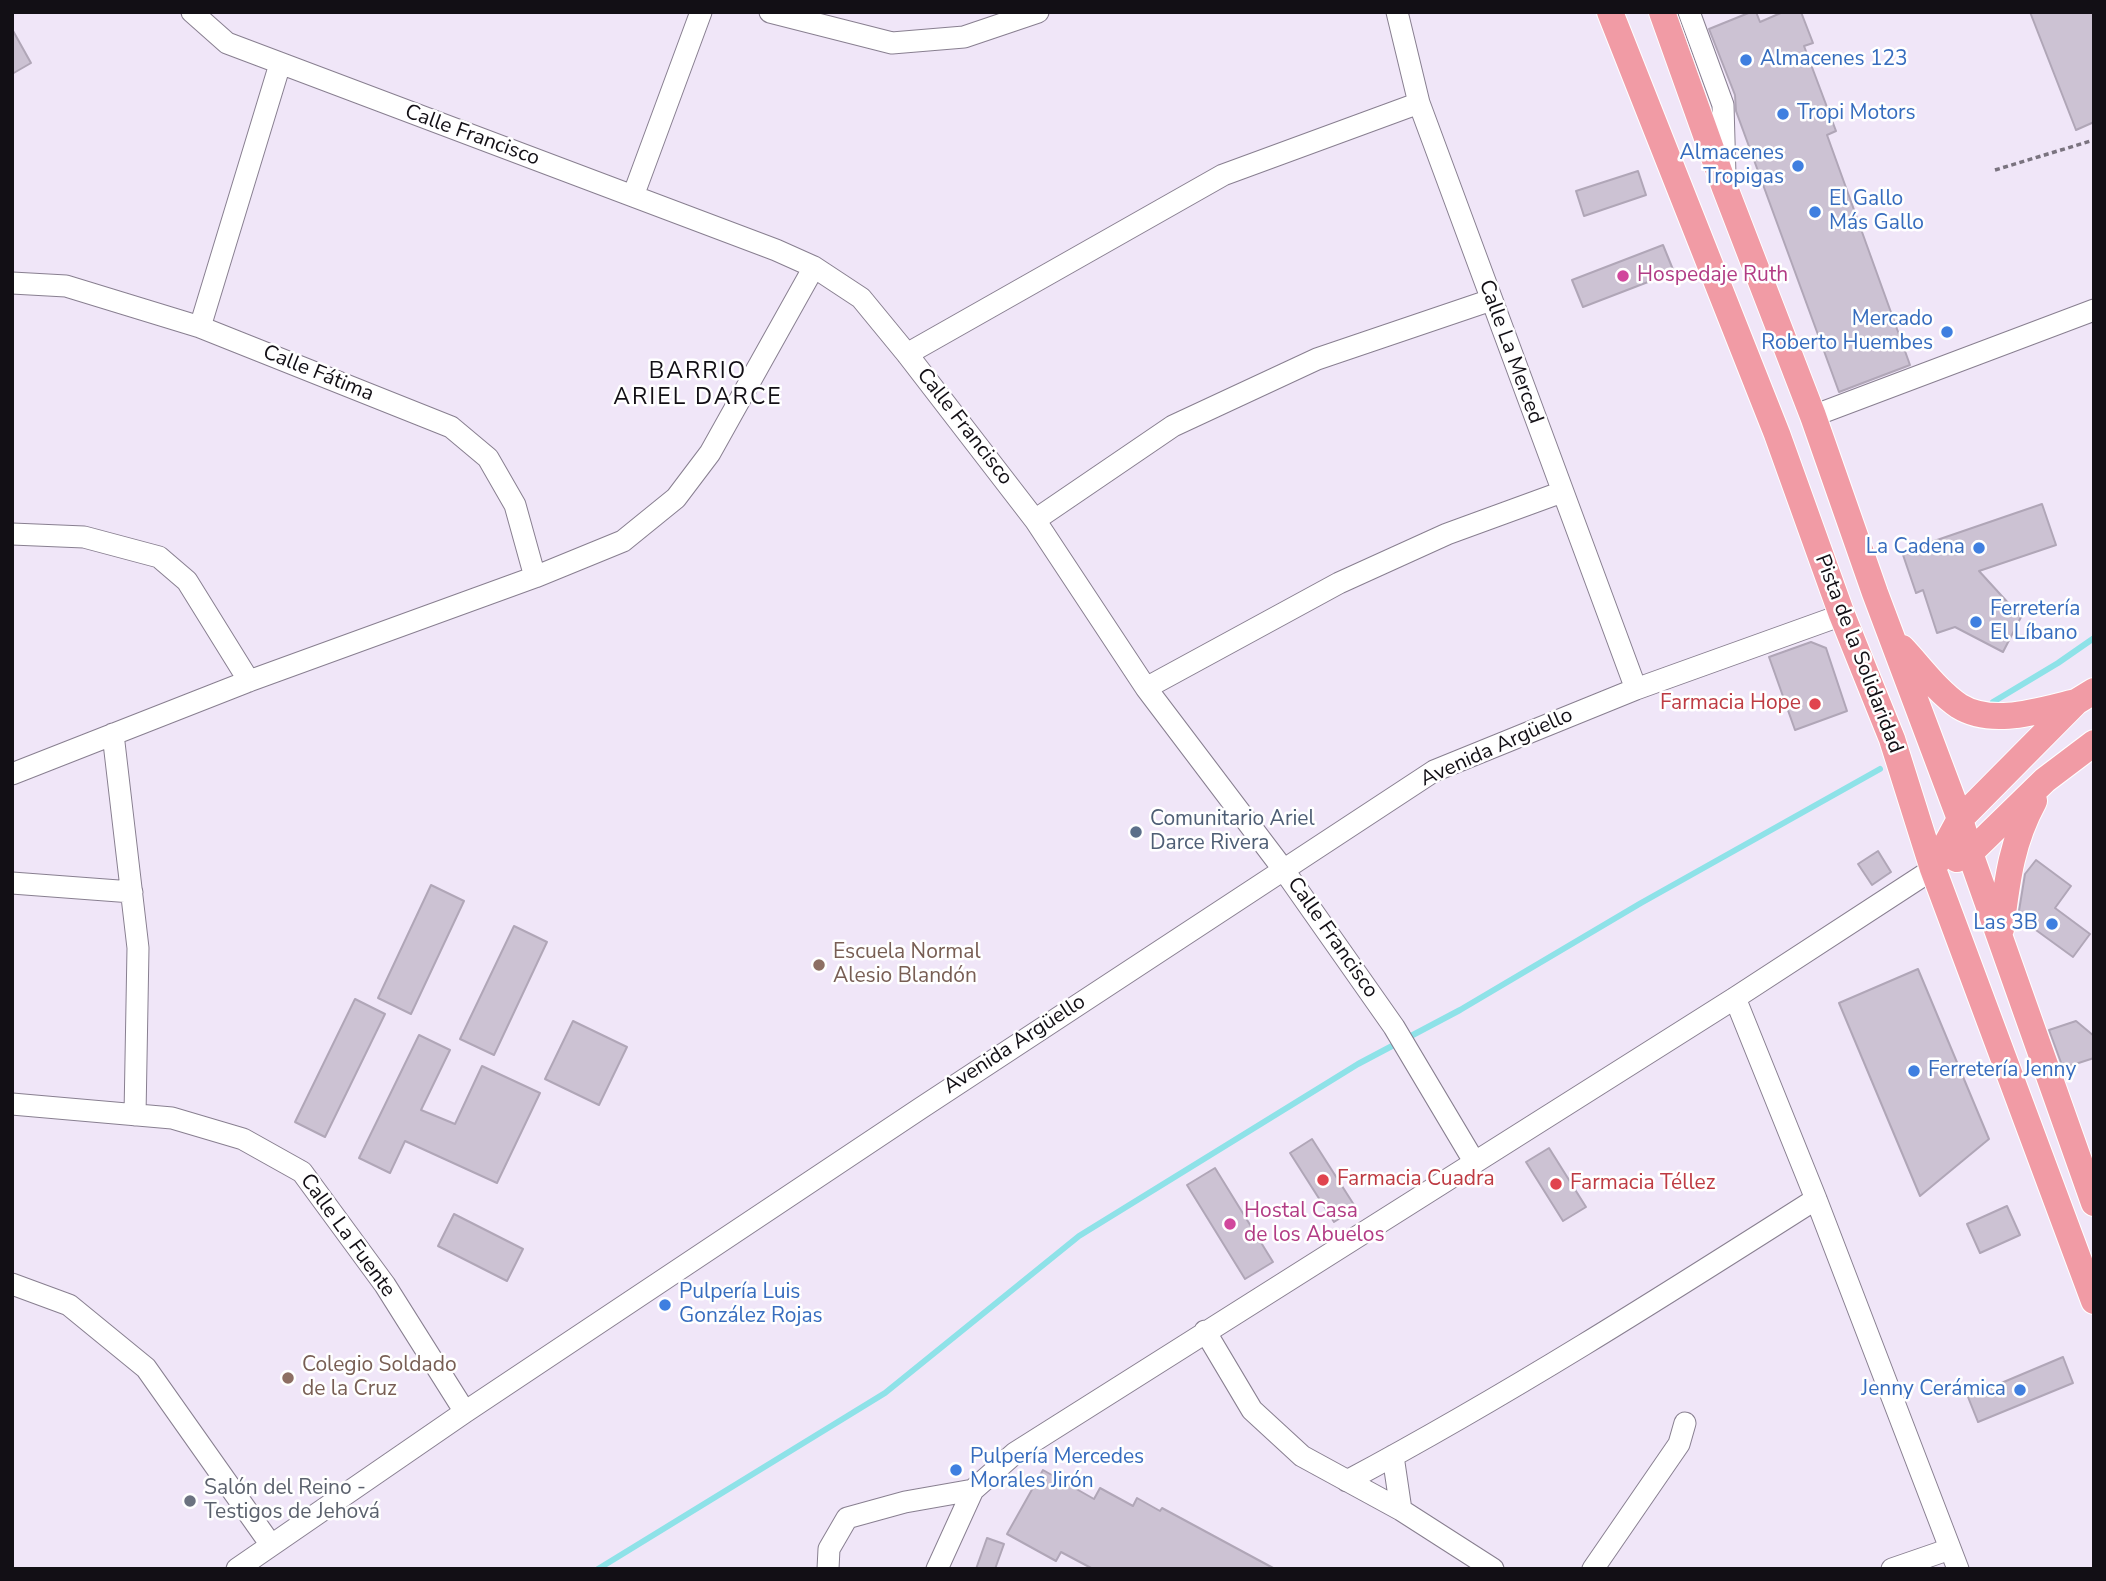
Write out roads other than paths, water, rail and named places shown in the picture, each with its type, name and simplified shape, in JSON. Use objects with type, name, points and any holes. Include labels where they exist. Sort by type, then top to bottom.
[{"type":"main road","name":"Pista de la Solidaridad","points":[[1610,12],[1777,434],[1842,615],[1892,739],[1933,869],[2094,1300]]},
{"type":"main road","name":"Pista de la Solidaridad","points":[[1662,12],[1961,819],[1970,853],[2094,1203]]},
{"type":"main road","points":[[1891,636],[1947,696],[1970,712],[1989,715],[2020,714],[2085,697]]},
{"type":"main road","points":[[1933,869],[1961,819],[2085,697]]},
{"type":"main road","points":[[1933,869],[1970,853],[2045,780],[2094,743]]},
{"type":"main road","points":[[2000,934],[2010,860],[2020,827],[2045,780]]},
{"type":"street","name":"Calle Francisco","points":[[192,12],[227,43],[776,250],[814,267],[861,298],[1035,520],[1146,688],[1283,869],[1394,1027],[1475,1163]]},
{"type":"street","points":[[633,196],[701,12]]},
{"type":"street","points":[[770,12],[892,43],[964,37],[1038,12]]},
{"type":"street","name":"Calle La Merced","points":[[1397,12],[1419,103],[1636,689]]},
{"type":"street","points":[[1689,12],[1723,105],[1725,188]]},
{"type":"street","points":[[200,327],[280,64]]},
{"type":"street","points":[[907,354],[1223,175],[1419,103]]},
{"type":"street","points":[[12,774],[249,681],[535,577],[623,541],[676,498],[710,453],[814,267]]},
{"type":"street","name":"Calle Fátima","points":[[12,283],[66,286],[200,327],[451,427],[488,458],[516,505],[535,577]]},
{"type":"street","points":[[1035,520],[1173,426],[1317,359],[1491,300]]},
{"type":"street","points":[[1813,416],[2094,310]]},
{"type":"street","points":[[1146,688],[1339,583],[1447,534],[1562,492]]},
{"type":"street","points":[[12,534],[84,537],[159,557],[187,581],[249,681]]},
{"type":"street","name":"Avenida Argüello","points":[[237,1569],[465,1412],[1434,771],[1636,689],[1842,615]]},
{"type":"street","points":[[113,734],[138,948],[135,1115]]},
{"type":"street","points":[[937,1569],[974,1490],[1015,1453],[1735,998],[1933,869]]},
{"type":"street","points":[[12,883],[132,892]]},
{"type":"street","points":[[1735,998],[1816,1199],[1958,1569]]},
{"type":"street","name":"Calle La Fuente","points":[[12,1104],[173,1118],[243,1139],[302,1172],[385,1285],[465,1412]]},
{"type":"street","points":[[1347,1481],[1657,1300],[1816,1199]]},
{"type":"street","points":[[12,1284],[69,1305],[146,1368],[271,1545]]},
{"type":"street","points":[[1205,1331],[1252,1410],[1302,1456],[1401,1510],[1493,1569]]},
{"type":"street","points":[[1593,1569],[1679,1444],[1685,1423]]},
{"type":"street","points":[[1393,1456],[1401,1510]]},
{"type":"street","points":[[828,1569],[829,1549],[847,1518],[905,1502],[974,1490]]},
{"type":"street","points":[[1892,1569],[1950,1549]]},
{"type":"waterway","points":[[1993,702],[2094,638]]},
{"type":"waterway","points":[[598,1569],[885,1393],[1079,1236],[1358,1064],[1460,1010],[1641,903],[1880,769]]},
{"type":"place","name":"Almacenes 123","points":[[1746,60]]},
{"type":"place","name":"Tropi Motors","points":[[1783,114]]},
{"type":"place","name":"Almacenes Tropigas","points":[[1798,166]]},
{"type":"place","name":"El Gallo Más Gallo","points":[[1815,212]]},
{"type":"place","name":"Hospedaje Ruth","points":[[1623,276]]},
{"type":"place","name":"Mercado Roberto Huembes","points":[[1947,332]]},
{"type":"place","name":"La Cadena","points":[[1979,548]]},
{"type":"place","name":"Ferretería El Líbano","points":[[1976,622]]},
{"type":"place","name":"Farmacia Hope","points":[[1815,704]]},
{"type":"place","name":"Comunitario Ariel Darce Rivera","points":[[1136,832]]},
{"type":"place","name":"Las 3B","points":[[2052,924]]},
{"type":"place","name":"Escuela Normal Alesio Blandón","points":[[819,965]]},
{"type":"place","name":"Ferretería Jenny","points":[[1914,1071]]},
{"type":"place","name":"Farmacia Cuadra","points":[[1323,1180]]},
{"type":"place","name":"Farmacia Téllez","points":[[1556,1184]]},
{"type":"place","name":"Hostal Casa de los Abuelos","points":[[1230,1224]]},
{"type":"place","name":"Pulpería Luis González Rojas","points":[[665,1305]]},
{"type":"place","name":"Colegio Soldado de la Cruz","points":[[288,1378]]},
{"type":"place","name":"Jenny Cerámica","points":[[2020,1390]]},
{"type":"place","name":"Pulpería Mercedes Morales Jirón","points":[[956,1470]]},
{"type":"place","name":"Salón del Reino - Testigos de Jehová","points":[[190,1501]]},
{"type":"district","name":"BARRIO ARIEL DARCE","points":[[698,385]]}]
